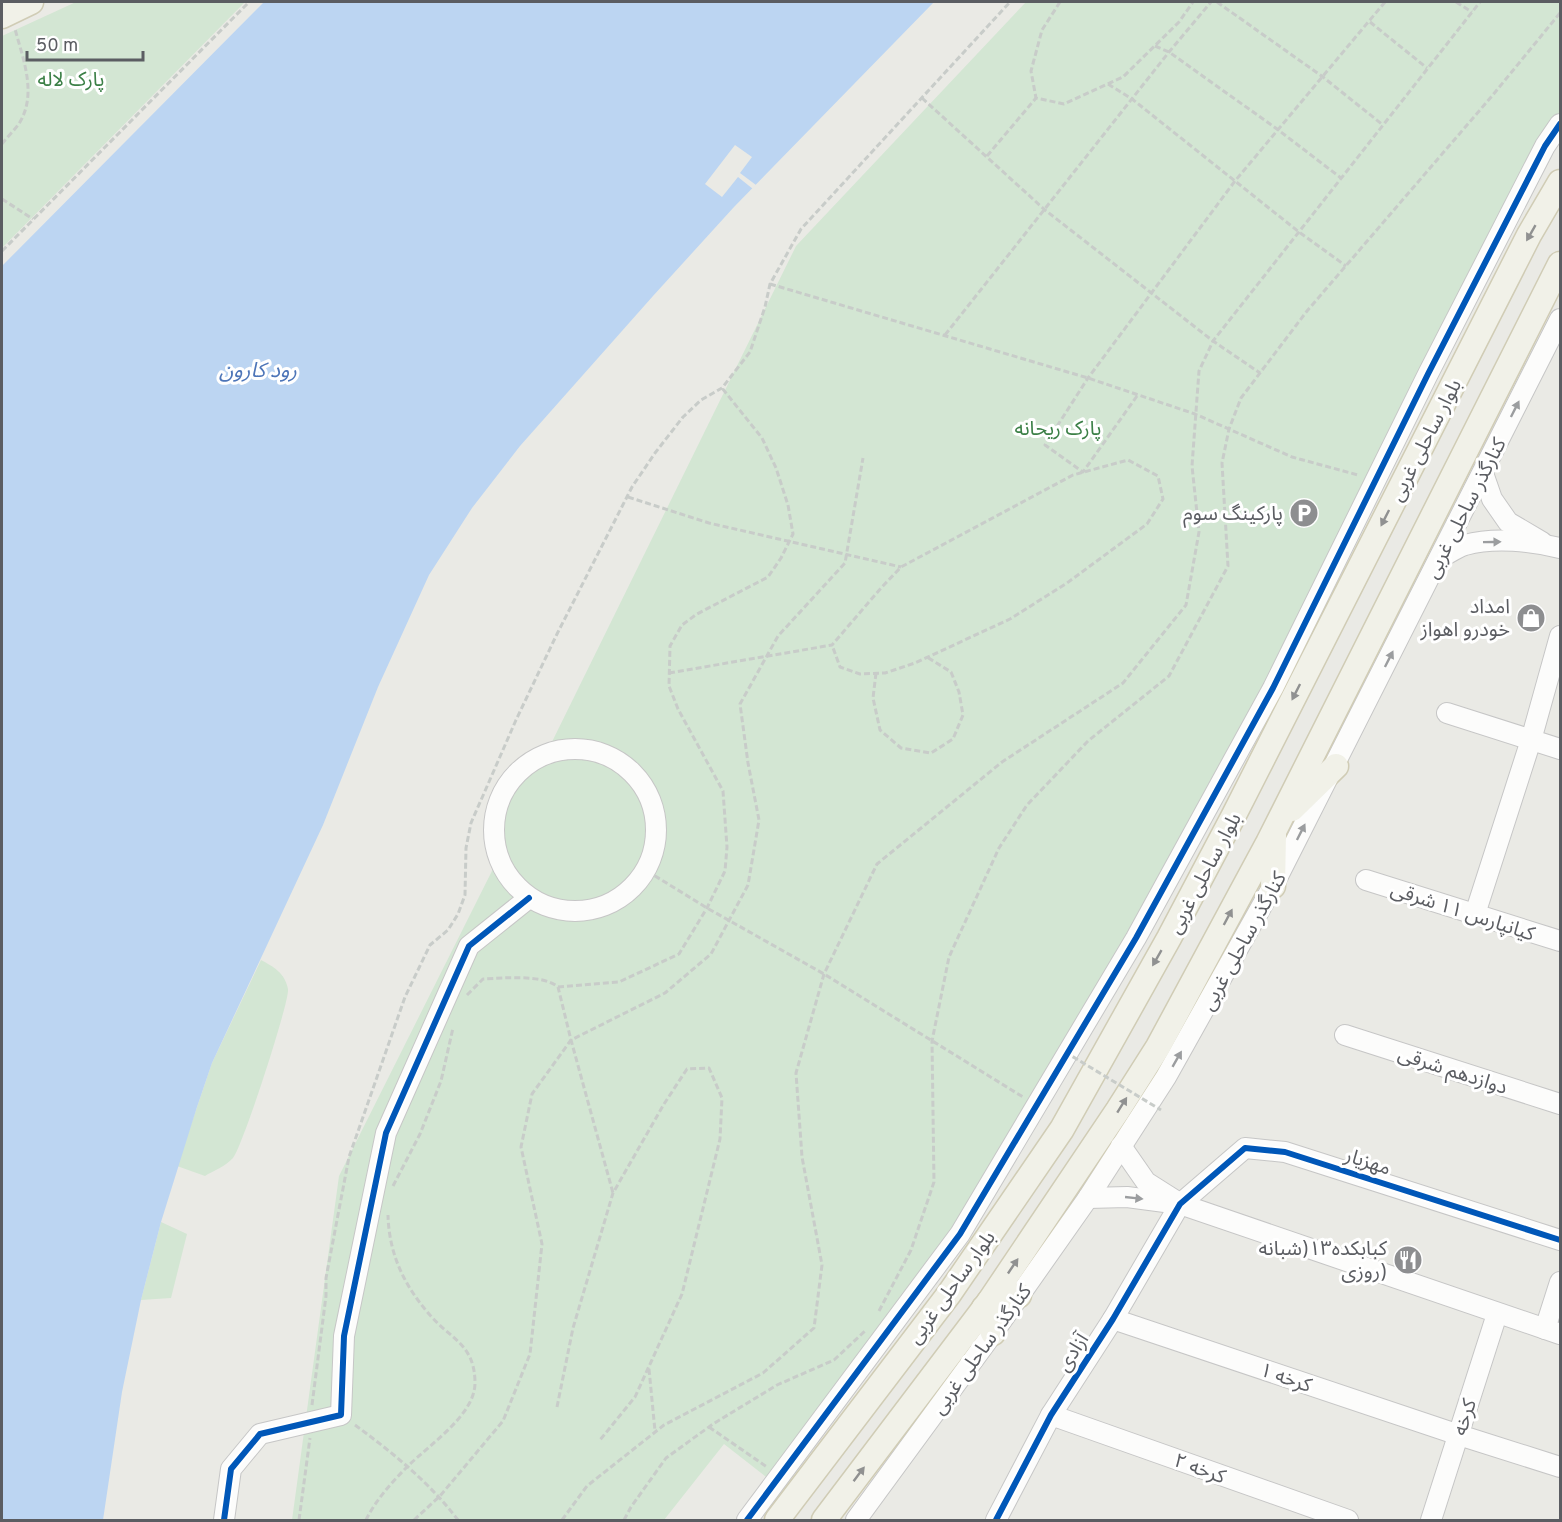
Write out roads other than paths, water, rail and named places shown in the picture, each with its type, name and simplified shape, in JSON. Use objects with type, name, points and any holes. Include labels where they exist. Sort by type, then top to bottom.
[{"type":"main road","name":"بلوار ساحلی غربی","points":[[777,1521],[949,1294],[1062,1129],[1169,938],[1229,825],[1529,235],[1560,182]]},
{"type":"main road","name":"بلوار ساحلی غربی","points":[[824,1521],[986,1305],[1158,1047],[1275,828],[1560,264]]},
{"type":"main road","points":[[1274,886],[1275,828],[1336,765]]},
{"type":"main road","points":[[993,1333],[986,1305],[1019,1295]]},
{"type":"street","points":[[747,1521],[960,1234],[1136,938],[1274,688],[1433,364],[1534,167],[1560,124]]},
{"type":"street","name":"کنارگذر ساحلی غربی","points":[[856,1521],[1088,1198],[1166,1077],[1274,886],[1560,319]]},
{"type":"street","points":[[1483,472],[1492,499],[1508,522],[1554,547]]},
{"type":"street","points":[[1440,558],[1463,545],[1490,540],[1554,547]]},
{"type":"street","points":[[1475,914],[1531,740],[1560,636]]},
{"type":"street","points":[[1447,713],[1560,749]]},
{"type":"street","points":[[571,749],[596,751],[619,761],[638,777],[651,798],[657,823],[656,848],[647,871],[630,892],[607,906],[581,912],[554,910],[530,898],[511,881],[498,859],[493,834],[496,809],[507,786],[524,767],[546,754],[571,749]]},
{"type":"street","name":"کیانپارس ۱۱ شرقی","points":[[1366,880],[1560,942]]},
{"type":"street","points":[[225,1521],[231,1469],[260,1434],[341,1414],[344,1336],[386,1132],[469,946],[530,898]]},
{"type":"street","name":"دوازدهم شرقی","points":[[1345,1035],[1560,1104]]},
{"type":"street","points":[[1121,1146],[1146,1182],[1180,1204]]},
{"type":"street","name":"مهزیار","points":[[1180,1204],[1245,1148],[1285,1152],[1560,1240]]},
{"type":"street","points":[[1088,1198],[1127,1197],[1180,1204],[1497,1314],[1553,1331],[1560,1282]]},
{"type":"street","name":"آزادی","points":[[996,1521],[1051,1414],[1113,1319],[1180,1204]]},
{"type":"street","name":"کرخه","points":[[1431,1521],[1497,1314]]},
{"type":"street","name":"کرخه ۱","points":[[1113,1319],[1560,1467]]},
{"type":"street","name":"کرخه ۲","points":[[1051,1414],[1348,1521]]},
{"type":"water","name":"رود کارون","points":[[264,2],[934,2],[734,207],[520,446],[472,508],[429,575],[378,687],[323,825],[212,1063],[161,1222],[141,1300],[122,1392],[103,1520],[2,1520],[2,266]]},
{"type":"place","name":"پارکینگ سوم","points":[[1304,513]]},
{"type":"place","name":"امداد خودرو اهواز","points":[[1531,618]]},
{"type":"place","name":"کبابکده۱۳(شبانه روزی)","points":[[1408,1260]]},
{"type":"park label","name":"پارک لاله","points":[[71,79]]},
{"type":"park label","name":"پارک ریحانه","points":[[1058,428]]}]
